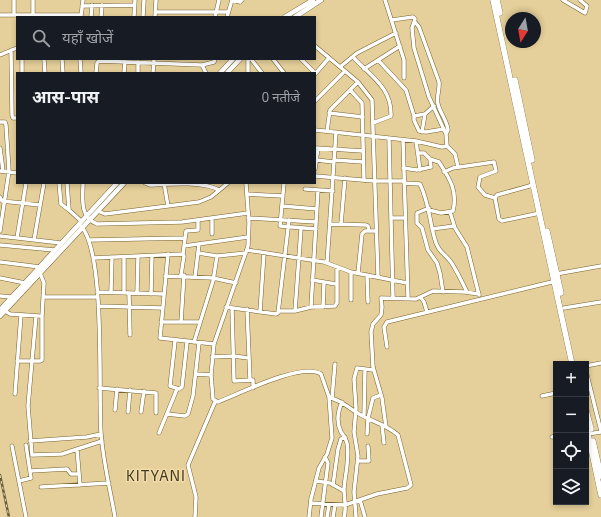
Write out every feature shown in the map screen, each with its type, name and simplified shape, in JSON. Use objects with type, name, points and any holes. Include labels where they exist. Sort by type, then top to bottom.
[{"type":"main road","points":[[287,16],[313,0]]},
{"type":"main road","points":[[296,16],[321,0]]},
{"type":"main road","points":[[493,0],[540,213],[548,240]]},
{"type":"main road","points":[[497,0],[556,278],[571,361]]},
{"type":"main road","points":[[221,72],[232,60]]},
{"type":"main road","points":[[228,72],[239,60]]},
{"type":"main road","points":[[88,218],[116,184]]},
{"type":"main road","points":[[0,316],[2,310],[11,297],[41,270],[54,250],[81,224],[98,211],[123,184]]},
{"type":"main road","points":[[2,310],[41,270],[81,224]]},
{"type":"main road","points":[[556,278],[575,361]]},
{"type":"main road","points":[[589,428],[601,493]]},
{"type":"main road","points":[[590,434],[599,461],[601,476]]},
{"type":"street","points":[[14,0],[14,14]]},
{"type":"street","points":[[33,0],[33,15]]},
{"type":"street","points":[[0,15],[81,16],[83,0]]},
{"type":"street","points":[[134,0],[134,16]]},
{"type":"street","points":[[143,16],[144,0]]},
{"type":"street","points":[[155,16],[156,0]]},
{"type":"street","points":[[215,16],[219,0]]},
{"type":"street","points":[[227,16],[232,0],[240,2],[242,0]]},
{"type":"street","points":[[385,0],[404,60],[404,78]]},
{"type":"street","points":[[563,0],[585,13],[587,6],[580,0]]},
{"type":"street","points":[[91,16],[92,5]]},
{"type":"street","points":[[101,16],[102,5]]},
{"type":"street","points":[[82,6],[134,5]]},
{"type":"street","points":[[156,12],[228,12]]},
{"type":"street","points":[[392,20],[413,17],[415,22],[420,27],[439,82],[440,90],[438,103],[447,122],[448,130],[446,134]]},
{"type":"street","points":[[415,22],[412,28],[414,45],[429,97],[446,134],[447,146],[455,154],[458,167]]},
{"type":"street","points":[[340,67],[353,56],[396,33]]},
{"type":"street","points":[[364,69],[400,46]]},
{"type":"street","points":[[316,47],[358,82],[372,100],[378,277]]},
{"type":"street","points":[[0,55],[16,48]]},
{"type":"street","points":[[11,50],[12,115],[13,118],[16,118]]},
{"type":"street","points":[[353,56],[364,69],[382,85],[387,95],[391,114],[390,118],[373,123]]},
{"type":"street","points":[[316,72],[329,58]]},
{"type":"street","points":[[22,60],[22,72]]},
{"type":"street","points":[[44,60],[45,72]]},
{"type":"street","points":[[62,60],[63,72]]},
{"type":"street","points":[[80,60],[80,72]]},
{"type":"street","points":[[96,72],[97,60],[125,62],[154,61],[174,64],[202,65],[214,62],[215,60]]},
{"type":"street","points":[[174,64],[175,60]]},
{"type":"street","points":[[248,72],[250,60]]},
{"type":"street","points":[[251,60],[261,72]]},
{"type":"street","points":[[274,60],[283,72]]},
{"type":"street","points":[[301,60],[314,72]]},
{"type":"street","points":[[378,60],[406,90],[418,130],[422,132],[444,129]]},
{"type":"street","points":[[153,72],[154,61]]},
{"type":"street","points":[[124,72],[125,62]]},
{"type":"street","points":[[138,62],[138,72]]},
{"type":"street","points":[[202,65],[206,72]]},
{"type":"street","points":[[316,100],[345,72]]},
{"type":"street","points":[[327,131],[329,113],[358,82]]},
{"type":"street","points":[[350,90],[362,103],[364,180]]},
{"type":"street","points":[[362,103],[372,100]]},
{"type":"street","points":[[414,116],[425,114],[434,106]]},
{"type":"street","points":[[329,113],[363,117]]},
{"type":"street","points":[[422,132],[425,114]]},
{"type":"street","points":[[0,122],[5,122],[6,125],[10,171],[0,230]]},
{"type":"street","points":[[316,130],[403,140],[442,147],[447,146]]},
{"type":"street","points":[[327,263],[336,132]]},
{"type":"street","points":[[389,139],[393,298]]},
{"type":"street","points":[[403,140],[408,298]]},
{"type":"street","points":[[416,142],[420,170]]},
{"type":"street","points":[[0,148],[1,171],[16,173]]},
{"type":"street","points":[[363,151],[316,148],[316,160],[334,161],[374,158]]},
{"type":"street","points":[[418,153],[425,154],[430,159],[439,162],[444,172],[452,181],[454,189],[454,209],[450,212]]},
{"type":"street","points":[[403,168],[420,170],[430,167],[430,159]]},
{"type":"street","points":[[444,172],[458,167],[494,162],[496,171],[480,177],[478,188],[485,195],[495,198]]},
{"type":"street","points":[[316,176],[374,181],[390,180],[420,184],[427,197],[432,229],[440,251],[450,260],[468,292]]},
{"type":"street","points":[[342,224],[345,178]]},
{"type":"street","points":[[16,238],[26,184]]},
{"type":"street","points":[[34,240],[44,184]]},
{"type":"street","points":[[59,184],[61,204],[69,210],[81,224],[90,240],[98,297],[101,434],[115,517]]},
{"type":"street","points":[[67,184],[69,210]]},
{"type":"street","points":[[83,184],[83,208],[88,218],[99,224],[198,220],[248,215],[280,220],[316,222]]},
{"type":"street","points":[[164,184],[168,206]]},
{"type":"street","points":[[177,184],[212,187],[219,190]]},
{"type":"street","points":[[98,211],[105,214],[199,202],[227,184]]},
{"type":"street","points":[[195,517],[196,497],[188,465],[215,402],[213,399],[211,375],[214,344],[226,307],[236,283],[246,251],[248,237],[246,184]]},
{"type":"street","points":[[284,184],[280,226],[288,228],[316,229]]},
{"type":"street","points":[[495,198],[499,194],[534,185]]},
{"type":"street","points":[[305,189],[332,190]]},
{"type":"street","points":[[311,307],[318,190]]},
{"type":"street","points":[[247,194],[283,196]]},
{"type":"street","points":[[0,197],[2,202],[40,206]]},
{"type":"street","points":[[495,198],[500,220],[540,213]]},
{"type":"street","points":[[282,206],[317,209]]},
{"type":"street","points":[[443,292],[437,263],[429,252],[422,228],[417,223],[418,212],[429,209],[450,212]]},
{"type":"street","points":[[450,212],[454,226],[467,247],[479,296]]},
{"type":"street","points":[[212,218],[212,234]]},
{"type":"street","points":[[391,218],[405,218]]},
{"type":"street","points":[[181,322],[184,256],[182,254],[187,231],[198,230],[198,220]]},
{"type":"street","points":[[279,311],[289,220]]},
{"type":"street","points":[[330,224],[366,225],[368,226],[369,231]]},
{"type":"street","points":[[432,229],[454,226]]},
{"type":"street","points":[[295,311],[301,229]]},
{"type":"street","points":[[358,273],[362,234],[363,232],[376,231]]},
{"type":"street","points":[[0,236],[61,243]]},
{"type":"street","points":[[184,246],[248,237]]},
{"type":"street","points":[[90,240],[185,238]]},
{"type":"street","points":[[195,277],[198,244]]},
{"type":"street","points":[[0,245],[54,250]]},
{"type":"street","points":[[198,253],[217,256],[246,251],[264,252],[327,263],[351,272],[407,283]]},
{"type":"street","points":[[260,312],[264,252]]},
{"type":"street","points":[[168,254],[160,338],[175,341],[214,344]]},
{"type":"street","points":[[93,258],[182,254]]},
{"type":"street","points":[[137,293],[138,256]]},
{"type":"street","points":[[151,294],[152,256]]},
{"type":"street","points":[[194,342],[213,278],[217,256]]},
{"type":"street","points":[[110,292],[112,257]]},
{"type":"street","points":[[124,257],[124,293]]},
{"type":"street","points":[[0,262],[41,270],[44,280],[42,358],[41,361],[17,361]]},
{"type":"street","points":[[387,347],[385,323],[479,296],[601,266]]},
{"type":"street","points":[[226,307],[276,314],[279,311],[295,311],[311,307],[336,305],[337,267]]},
{"type":"street","points":[[351,272],[351,300]]},
{"type":"street","points":[[165,276],[182,275],[213,278],[236,283]]},
{"type":"street","points":[[367,275],[368,302]]},
{"type":"street","points":[[0,278],[25,283]]},
{"type":"street","points":[[312,280],[336,284]]},
{"type":"street","points":[[323,307],[324,282]]},
{"type":"street","points":[[386,427],[381,395],[373,370],[371,332],[373,324],[381,315],[381,298],[421,298],[431,291],[468,292],[479,296]]},
{"type":"street","points":[[97,292],[163,294]]},
{"type":"street","points":[[129,293],[130,335]]},
{"type":"street","points":[[0,296],[11,297]]},
{"type":"street","points":[[43,297],[98,297]]},
{"type":"street","points":[[421,298],[427,312]]},
{"type":"street","points":[[564,308],[601,302]]},
{"type":"street","points":[[98,306],[162,308]]},
{"type":"street","points":[[232,308],[234,380],[254,381],[253,388]]},
{"type":"street","points":[[2,310],[10,314],[42,316]]},
{"type":"street","points":[[248,310],[250,380]]},
{"type":"street","points":[[15,394],[21,315]]},
{"type":"street","points":[[36,316],[28,406],[31,454],[33,456],[62,454],[102,441]]},
{"type":"street","points":[[161,322],[199,322]]},
{"type":"street","points":[[175,341],[170,386],[177,388],[182,387],[187,342]]},
{"type":"street","points":[[167,414],[187,416],[193,396],[199,343]]},
{"type":"street","points":[[212,357],[233,356],[249,358]]},
{"type":"street","points":[[589,365],[601,363]]},
{"type":"street","points":[[309,517],[318,471],[332,438],[331,397],[335,364]]},
{"type":"street","points":[[356,517],[354,502],[358,461],[354,432],[356,413],[354,385],[356,370],[359,368],[365,368],[373,370]]},
{"type":"street","points":[[364,416],[365,368]]},
{"type":"street","points":[[215,402],[286,375],[316,372],[321,374],[331,397],[342,402],[356,413],[382,424],[395,433],[399,438],[410,486],[377,494],[346,505],[311,503]]},
{"type":"street","points":[[196,374],[211,375]]},
{"type":"street","points":[[589,383],[601,432],[590,434]]},
{"type":"street","points":[[99,388],[144,391],[157,394],[156,413]]},
{"type":"street","points":[[159,433],[177,388]]},
{"type":"street","points":[[115,410],[117,389]]},
{"type":"street","points":[[128,412],[130,390]]},
{"type":"street","points":[[142,412],[144,391]]},
{"type":"street","points":[[542,396],[553,394]]},
{"type":"street","points":[[367,434],[368,418],[374,397],[381,395]]},
{"type":"street","points":[[342,402],[339,410],[338,421],[340,430],[345,437],[348,456],[344,491],[346,505],[344,517]]},
{"type":"street","points":[[382,424],[384,443]]},
{"type":"street","points":[[30,441],[87,437],[101,434]]},
{"type":"street","points":[[333,485],[340,441],[345,437]]},
{"type":"street","points":[[19,481],[30,479],[26,445]]},
{"type":"street","points":[[12,446],[26,517]]},
{"type":"street","points":[[358,461],[369,461],[368,446]]},
{"type":"street","points":[[77,449],[80,485]]},
{"type":"street","points":[[321,517],[328,463],[325,457]]},
{"type":"street","points":[[30,472],[67,469],[71,474],[79,474]]},
{"type":"street","points":[[318,471],[334,472]]},
{"type":"street","points":[[316,481],[325,482],[344,491]]},
{"type":"street","points":[[41,487],[109,483]]},
{"type":"street","points":[[360,500],[365,517]]},
{"type":"street","points":[[326,517],[329,504]]},
{"type":"street","points":[[333,517],[335,505]]},
{"type":"railway","points":[[0,475],[9,517]]},
{"type":"district","name":"KITYANI","points":[[156,475]]}]
